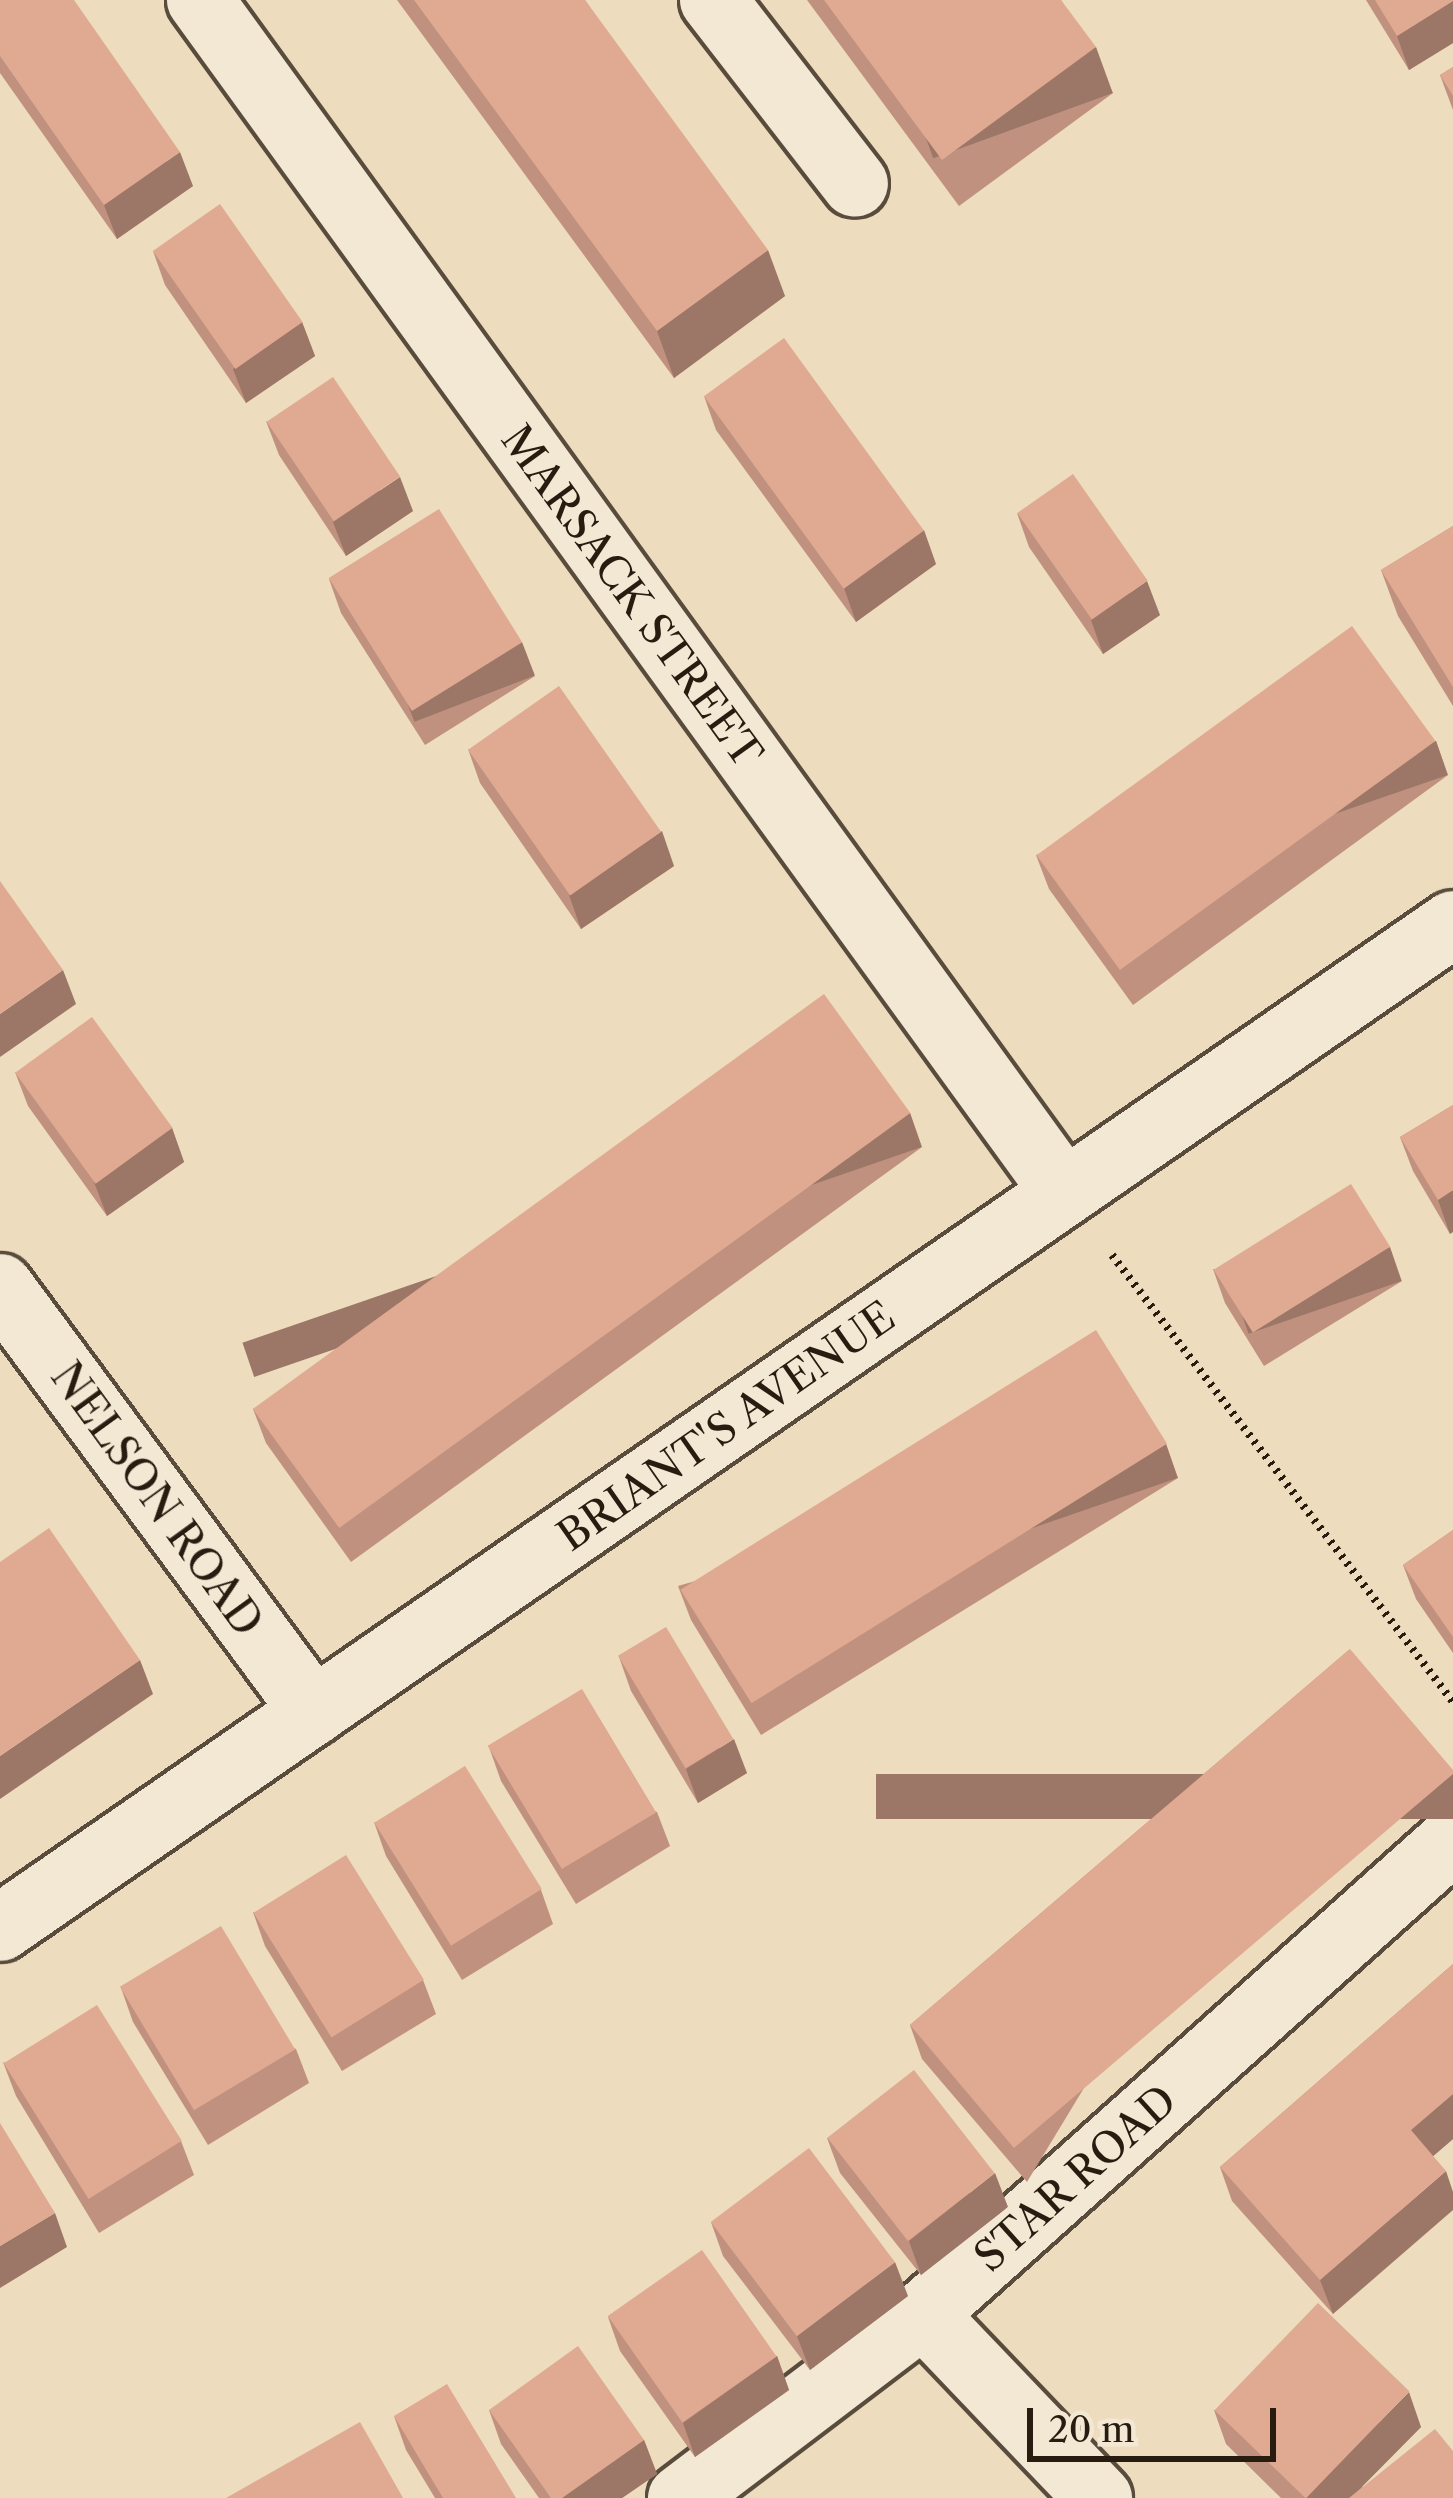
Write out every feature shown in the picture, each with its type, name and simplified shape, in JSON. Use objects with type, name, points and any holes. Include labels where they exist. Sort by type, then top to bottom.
[{"type":"street","name":"MARSACK STREET","points":[[200,0],[1064,1192]]},
{"type":"street","points":[[713,0],[855,184]]},
{"type":"street","name":"BRIANT'S AVENUE","points":[[0,1928],[1453,924]]},
{"type":"street","name":"NELSON ROAD","points":[[0,1287],[314,1712]]},
{"type":"street","name":"STAR ROAD","points":[[681,2498],[923,2314],[1453,1840]]},
{"type":"street","points":[[923,2314],[1099,2498]]},
{"type":"path","points":[[1064,1192],[1453,1702]]},
{"type":"building","points":[[0,0],[74,0],[180,152],[104,205],[0,56]]},
{"type":"building","points":[[414,0],[585,0],[768,250],[657,331]]},
{"type":"building","points":[[824,0],[1061,0],[1096,47],[942,160]]},
{"type":"building","points":[[1375,0],[1453,0],[1453,1],[1397,36]]},
{"type":"building","points":[[1453,67],[1453,96],[1440,75]]},
{"type":"building","points":[[220,204],[303,322],[235,369],[153,251]]},
{"type":"building","points":[[784,338],[924,531],[844,589],[704,396]]},
{"type":"building","points":[[333,377],[400,476],[334,521],[267,422]]},
{"type":"building","points":[[1073,474],[1148,580],[1092,619],[1017,513]]},
{"type":"building","points":[[439,509],[522,642],[412,711],[329,578]]},
{"type":"building","points":[[1453,526],[1453,687],[1381,570]]},
{"type":"building","points":[[1352,626],[1435,741],[1120,970],[1036,855]]},
{"type":"building","points":[[559,686],[661,832],[570,895],[468,750]]},
{"type":"building","points":[[0,881],[63,970],[0,1014]]},
{"type":"building","points":[[824,994],[910,1113],[339,1528],[253,1409]]},
{"type":"building","points":[[92,1017],[173,1128],[96,1184],[15,1073]]},
{"type":"building","points":[[1453,1105],[1453,1190],[1438,1200],[1400,1137]]},
{"type":"building","points":[[1351,1184],[1390,1247],[1253,1333],[1214,1270]]},
{"type":"building","points":[[1096,1330],[1167,1444],[751,1703],[680,1590]]},
{"type":"building","points":[[49,1528],[140,1660],[0,1756],[0,1562]]},
{"type":"building","points":[[1453,1530],[1453,1637],[1403,1565]]},
{"type":"building","points":[[666,1627],[733,1739],[685,1768],[618,1656]]},
{"type":"building","points":[[1350,1649],[1453,1774],[1014,2148],[910,2025]]},
{"type":"building","points":[[582,1689],[656,1812],[562,1869],[488,1746]]},
{"type":"building","points":[[465,1766],[542,1889],[451,1946],[374,1823]]},
{"type":"building","points":[[346,1855],[424,1980],[331,2037],[254,1913]]},
{"type":"building","points":[[221,1926],[295,2049],[194,2110],[120,1987]]},
{"type":"building","points":[[1453,1964],[1453,2094],[1411,2130],[1446,2171],[1320,2280],[1220,2167]]},
{"type":"building","points":[[97,2005],[182,2141],[89,2199],[4,2063]]},
{"type":"building","points":[[914,2070],[995,2173],[908,2241],[827,2138]]},
{"type":"building","points":[[0,2123],[55,2213],[0,2246]]},
{"type":"building","points":[[809,2148],[895,2262],[797,2336],[711,2222]]},
{"type":"building","points":[[702,2250],[777,2356],[682,2422],[608,2316]]},
{"type":"building","points":[[1318,2303],[1409,2391],[1306,2498],[1214,2410]]},
{"type":"building","points":[[578,2346],[644,2440],[562,2498],[551,2498],[489,2410]]},
{"type":"building","points":[[447,2384],[516,2498],[443,2498],[394,2416]]},
{"type":"building","points":[[360,2422],[403,2498],[226,2498]]},
{"type":"building","points":[[1435,2429],[1453,2451],[1453,2498],[1349,2498]]}]
